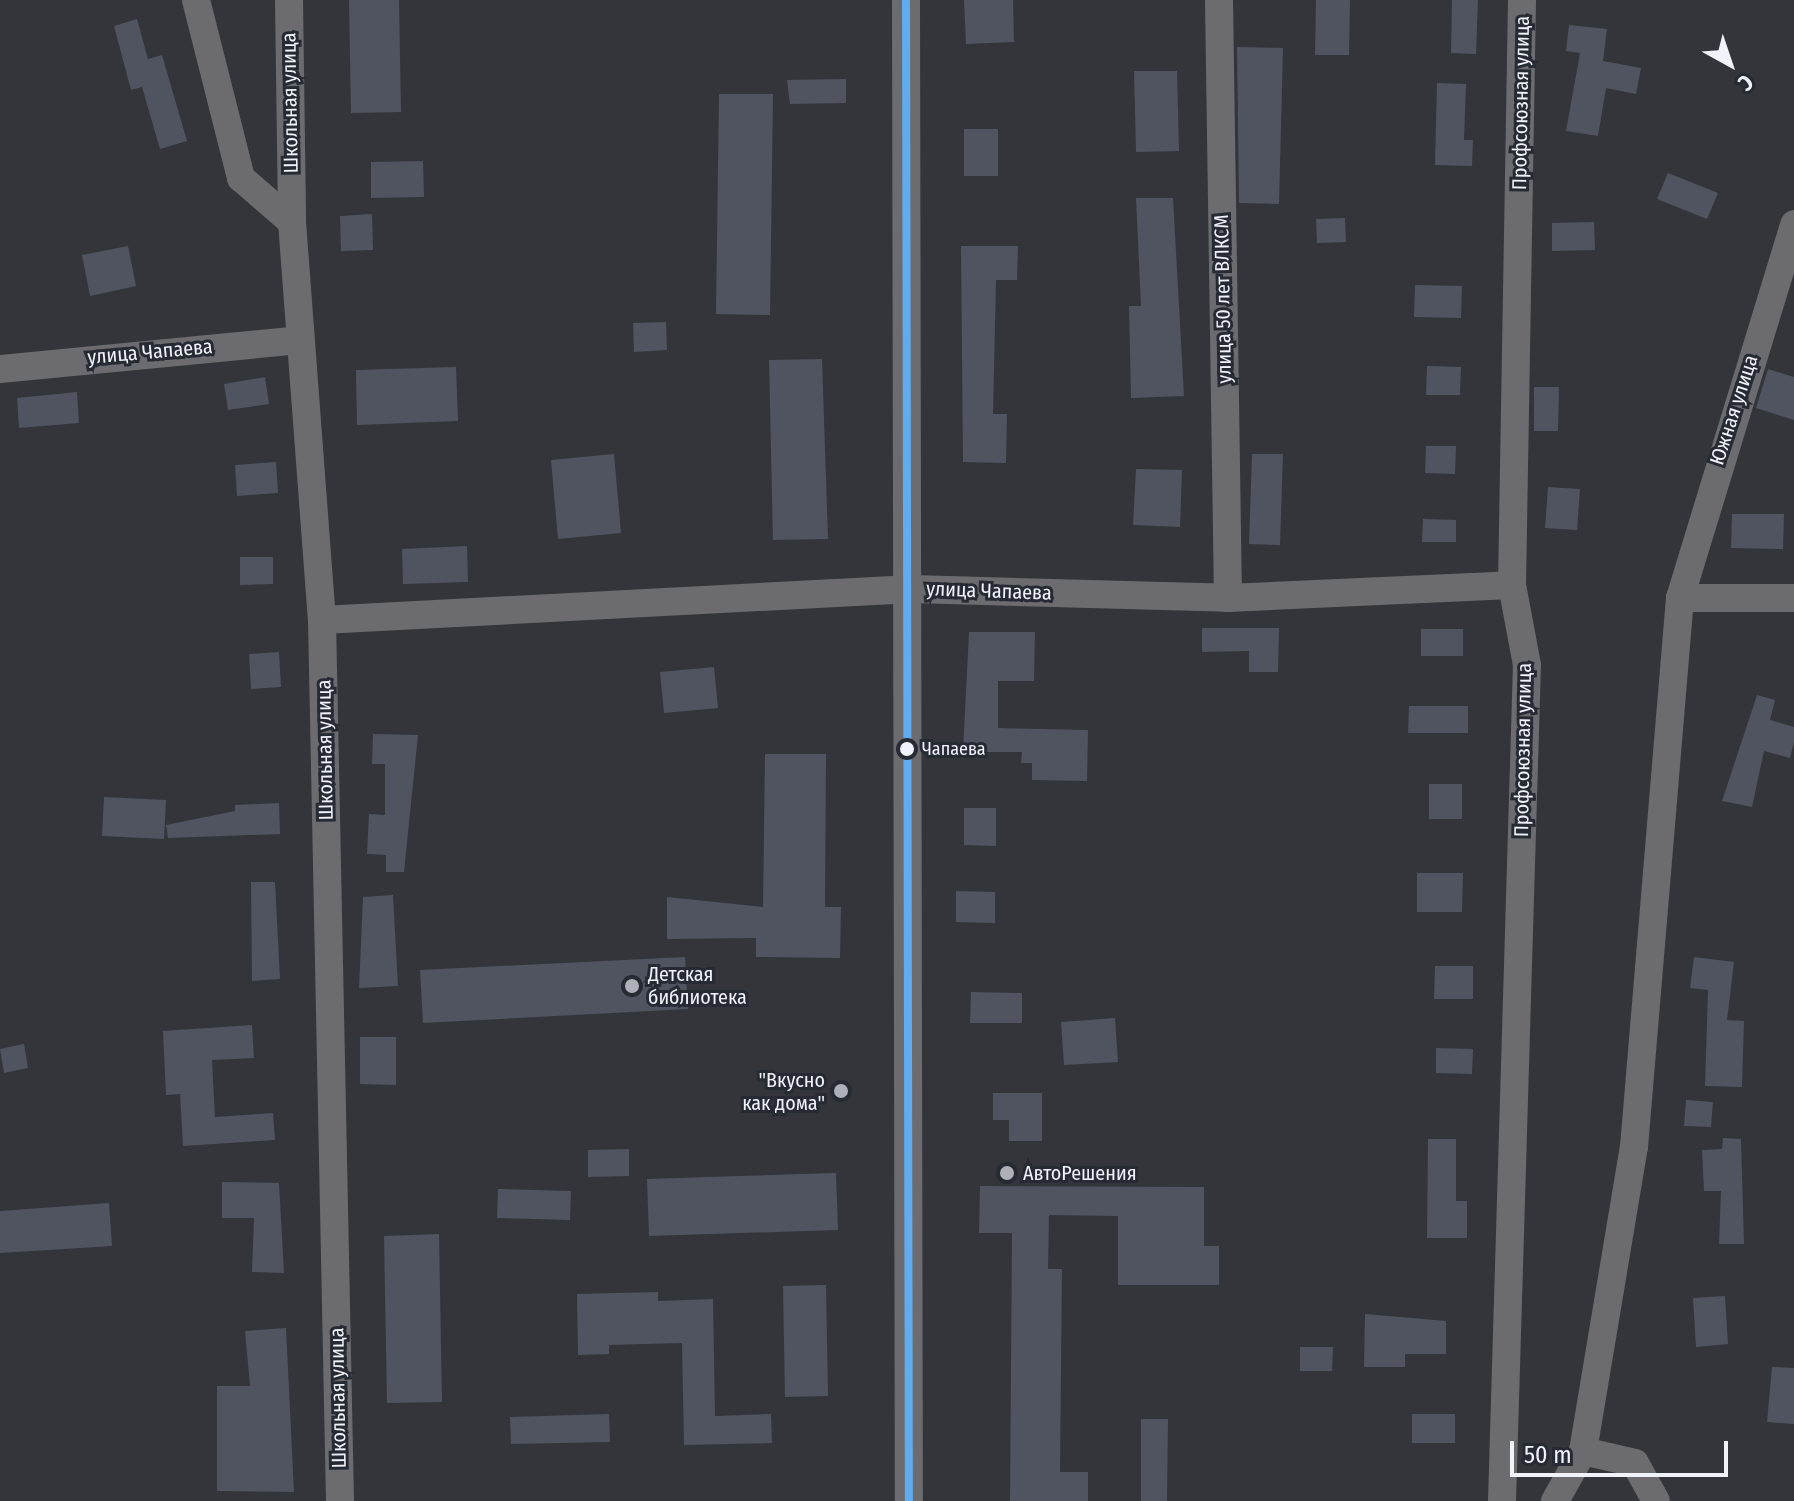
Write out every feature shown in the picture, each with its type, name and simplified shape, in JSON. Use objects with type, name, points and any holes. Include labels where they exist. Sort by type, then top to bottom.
[{"type":"street","points":[[196,0],[241,178],[292,222]]},
{"type":"street","name":"Школьная улица","points":[[289,0],[292,222],[322,620],[340,1501]]},
{"type":"street","points":[[906,0],[912,589],[904,1137],[909,1501]]},
{"type":"street","name":"улица 50 лет ВЛКСМ","points":[[1219,0],[1228,598]]},
{"type":"street","name":"Профсоюзная улица","points":[[1502,1501],[1527,665],[1512,585],[1522,0]]},
{"type":"street","name":"Южная улица","points":[[1680,598],[1794,224]]},
{"type":"street","name":"улица Чапаева","points":[[0,369],[300,340]]},
{"type":"street","name":"улица Чапаева","points":[[322,620],[912,589],[1228,598],[1512,585]]},
{"type":"street","points":[[1555,1501],[1583,1451],[1634,1147],[1680,598],[1794,598]]},
{"type":"street","points":[[1583,1451],[1635,1463],[1656,1501]]},
{"type":"building","points":[[349,0],[399,0],[401,112],[351,113]]},
{"type":"building","points":[[964,0],[1013,0],[1014,42],[966,44]]},
{"type":"building","points":[[1316,0],[1350,0],[1349,55],[1315,55]]},
{"type":"building","points":[[1452,0],[1478,0],[1476,54],[1451,53]]},
{"type":"building","points":[[137,19],[148,59],[162,55],[187,141],[160,149],[142,87],[131,90],[114,26]]},
{"type":"building","points":[[1569,25],[1607,29],[1603,61],[1641,68],[1636,94],[1606,88],[1598,136],[1566,131],[1580,53],[1566,51]]},
{"type":"building","points":[[1237,47],[1283,48],[1279,204],[1239,203]]},
{"type":"building","points":[[1134,71],[1177,71],[1179,151],[1136,152]]},
{"type":"building","points":[[846,79],[846,103],[790,104],[787,80]]},
{"type":"building","points":[[1437,83],[1466,84],[1464,140],[1473,140],[1472,166],[1435,165]]},
{"type":"building","points":[[719,94],[773,94],[770,315],[716,314]]},
{"type":"building","points":[[964,129],[998,129],[998,176],[964,176]]},
{"type":"building","points":[[423,161],[424,197],[371,198],[371,162]]},
{"type":"building","points":[[1668,173],[1718,193],[1707,219],[1657,199]]},
{"type":"building","points":[[1136,198],[1173,198],[1184,396],[1131,398],[1129,306],[1141,306]]},
{"type":"building","points":[[372,214],[373,250],[341,251],[340,216]]},
{"type":"building","points":[[1345,218],[1346,242],[1317,243],[1316,219]]},
{"type":"building","points":[[1594,222],[1595,250],[1552,251],[1552,223]]},
{"type":"building","points":[[128,246],[136,286],[90,296],[82,255]]},
{"type":"building","points":[[961,246],[1018,246],[1017,280],[996,280],[993,414],[1007,414],[1006,463],[963,462]]},
{"type":"building","points":[[1415,285],[1462,286],[1461,318],[1414,317]]},
{"type":"building","points":[[666,322],[667,350],[634,352],[633,323]]},
{"type":"building","points":[[822,359],[828,539],[773,540],[769,360]]},
{"type":"building","points":[[1427,366],[1461,367],[1460,395],[1426,395]]},
{"type":"building","points":[[456,367],[458,421],[357,425],[356,370]]},
{"type":"building","points":[[1768,369],[1794,377],[1794,420],[1756,408]]},
{"type":"building","points":[[265,377],[269,404],[228,410],[224,384]]},
{"type":"building","points":[[1534,387],[1559,387],[1558,431],[1534,431]]},
{"type":"building","points":[[77,392],[79,423],[19,428],[17,398]]},
{"type":"building","points":[[1426,446],[1456,446],[1455,474],[1425,473]]},
{"type":"building","points":[[614,454],[621,533],[558,539],[551,460]]},
{"type":"building","points":[[1252,454],[1283,454],[1280,545],[1249,544]]},
{"type":"building","points":[[276,462],[278,493],[237,496],[235,465]]},
{"type":"building","points":[[1136,469],[1182,470],[1180,527],[1133,525]]},
{"type":"building","points":[[1548,487],[1580,489],[1577,530],[1545,528]]},
{"type":"building","points":[[1732,514],[1784,514],[1783,549],[1731,548]]},
{"type":"building","points":[[1423,519],[1456,520],[1456,542],[1422,542]]},
{"type":"building","points":[[467,546],[468,582],[403,584],[402,549]]},
{"type":"building","points":[[240,557],[273,557],[273,584],[240,585]]},
{"type":"building","points":[[1202,628],[1279,628],[1278,672],[1249,672],[1249,651],[1202,652]]},
{"type":"building","points":[[1421,629],[1463,629],[1463,656],[1421,656]]},
{"type":"building","points":[[969,632],[1035,632],[1034,681],[998,681],[998,728],[1088,730],[1087,781],[1032,780],[1032,763],[1021,763],[1022,752],[963,752]]},
{"type":"building","points":[[279,652],[281,687],[251,689],[249,654]]},
{"type":"building","points":[[714,667],[718,708],[664,713],[660,672]]},
{"type":"building","points":[[1757,695],[1775,700],[1770,720],[1794,727],[1794,742],[1790,758],[1764,751],[1752,807],[1722,801]]},
{"type":"building","points":[[1409,706],[1468,706],[1468,733],[1408,733]]},
{"type":"building","points":[[373,734],[418,735],[404,872],[386,872],[386,855],[367,854],[369,814],[385,815],[385,764],[372,764]]},
{"type":"building","points":[[765,754],[826,754],[825,907],[841,907],[840,958],[756,957],[756,938],[667,939],[667,897],[763,907]]},
{"type":"building","points":[[1429,784],[1462,784],[1462,819],[1429,819]]},
{"type":"building","points":[[104,797],[166,800],[164,839],[102,836]]},
{"type":"building","points":[[279,803],[280,834],[168,838],[166,825],[235,811],[235,805]]},
{"type":"building","points":[[964,808],[996,808],[996,846],[964,845]]},
{"type":"building","points":[[1417,873],[1463,873],[1462,912],[1417,912]]},
{"type":"building","points":[[251,882],[275,882],[280,979],[252,981]]},
{"type":"building","points":[[956,891],[995,892],[995,923],[956,922]]},
{"type":"building","points":[[393,895],[398,986],[359,988],[363,897]]},
{"type":"building","points":[[685,957],[688,1009],[423,1023],[420,970]]},
{"type":"building","points":[[1694,957],[1734,962],[1727,1020],[1744,1021],[1742,1087],[1705,1086],[1708,990],[1690,988]]},
{"type":"building","points":[[1435,966],[1473,966],[1473,999],[1434,999]]},
{"type":"building","points":[[971,992],[1022,993],[1022,1023],[970,1023]]},
{"type":"building","points":[[1115,1018],[1118,1062],[1064,1065],[1061,1022]]},
{"type":"building","points":[[252,1025],[254,1058],[212,1060],[215,1117],[273,1113],[275,1140],[183,1146],[180,1094],[166,1095],[163,1031]]},
{"type":"building","points":[[360,1037],[396,1037],[396,1085],[360,1084]]},
{"type":"building","points":[[24,1044],[28,1068],[4,1073],[0,1049]]},
{"type":"building","points":[[1436,1048],[1473,1049],[1472,1074],[1436,1073]]},
{"type":"building","points":[[993,1093],[1042,1093],[1042,1141],[1009,1141],[1009,1120],[993,1120]]},
{"type":"building","points":[[1686,1100],[1713,1102],[1711,1127],[1684,1126]]},
{"type":"building","points":[[1723,1138],[1741,1139],[1744,1244],[1719,1244],[1721,1191],[1704,1191],[1702,1150],[1722,1149]]},
{"type":"building","points":[[1428,1139],[1456,1139],[1456,1201],[1467,1201],[1467,1238],[1427,1238]]},
{"type":"building","points":[[629,1149],[629,1176],[588,1177],[588,1150]]},
{"type":"building","points":[[836,1173],[838,1230],[649,1236],[647,1179]]},
{"type":"building","points":[[222,1182],[279,1183],[284,1273],[252,1272],[254,1218],[222,1218]]},
{"type":"building","points":[[980,1186],[1204,1187],[1204,1246],[1219,1246],[1219,1285],[1118,1285],[1118,1216],[1049,1215],[1048,1269],[1062,1269],[1060,1472],[1088,1472],[1088,1501],[1010,1501],[1012,1233],[979,1233]]},
{"type":"building","points":[[498,1189],[571,1191],[570,1220],[497,1218]]},
{"type":"building","points":[[109,1203],[112,1246],[0,1253],[0,1211]]},
{"type":"building","points":[[439,1234],[442,1402],[387,1403],[384,1236]]},
{"type":"building","points":[[826,1285],[828,1396],[785,1397],[783,1286]]},
{"type":"building","points":[[658,1292],[658,1301],[713,1299],[715,1416],[771,1414],[772,1443],[684,1445],[682,1343],[609,1345],[609,1354],[578,1355],[577,1294]]},
{"type":"building","points":[[1725,1296],[1728,1344],[1696,1347],[1693,1298]]},
{"type":"building","points":[[1365,1314],[1446,1321],[1446,1354],[1405,1354],[1405,1367],[1364,1367]]},
{"type":"building","points":[[286,1328],[294,1492],[217,1491],[217,1386],[250,1386],[245,1331]]},
{"type":"building","points":[[1300,1347],[1333,1347],[1332,1371],[1300,1371]]},
{"type":"building","points":[[1772,1367],[1794,1368],[1794,1424],[1767,1422]]},
{"type":"building","points":[[609,1414],[610,1442],[511,1444],[510,1417]]},
{"type":"building","points":[[1412,1414],[1455,1414],[1455,1443],[1412,1443]]},
{"type":"building","points":[[1141,1419],[1168,1419],[1167,1501],[1141,1501]]},
{"type":"transit line","points":[[906,0],[909,1501]]},
{"type":"place","name":"Чапаева","points":[[907,749]]},
{"type":"place","name":"Детская библиотека","points":[[632,986]]},
{"type":"place","name":"\"Вкусно как дома\"","points":[[841,1091]]},
{"type":"place","name":"АвтоРешения","points":[[1007,1173]]}]
